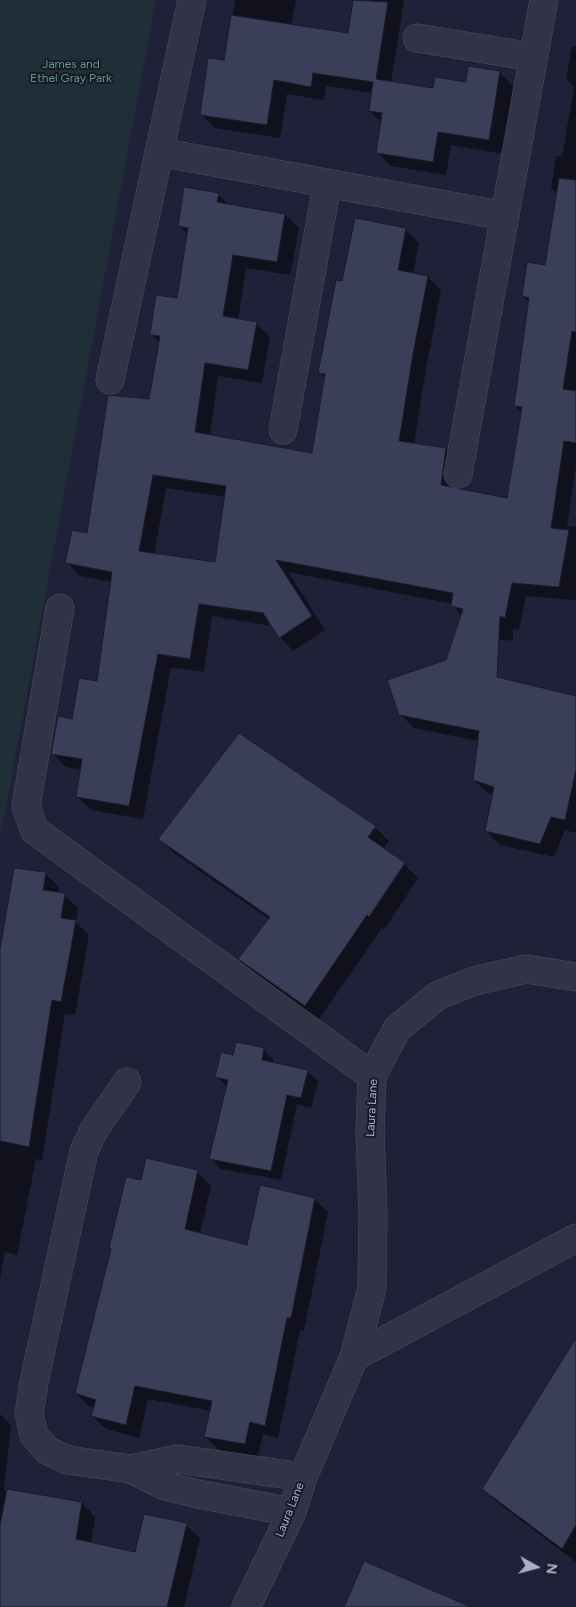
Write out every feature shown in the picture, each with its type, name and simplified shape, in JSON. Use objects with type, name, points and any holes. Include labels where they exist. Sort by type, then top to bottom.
[{"type":"street","points":[[110,380],[192,0]]},
{"type":"street","points":[[458,474],[544,0]]},
{"type":"street","points":[[417,38],[533,57]]},
{"type":"street","points":[[158,152],[327,185],[505,216]]},
{"type":"street","points":[[283,430],[327,185]]},
{"type":"street","points":[[60,608],[26,806],[34,830],[372,1076]]},
{"type":"street","name":"Laura Lane","points":[[246,1607],[292,1512],[303,1477],[354,1357],[372,1288],[373,1213],[370,1132],[372,1076],[397,1028],[437,996],[474,981],[526,969],[576,977]]},
{"type":"street","points":[[127,1082],[94,1130],[84,1151],[34,1382],[29,1414],[34,1435],[48,1451],[68,1460],[131,1469],[173,1488],[292,1512]]},
{"type":"street","points":[[354,1357],[576,1238]]},
{"type":"street","points":[[131,1469],[178,1459],[303,1477]]},
{"type":"green space","name":"James and Ethel Gray Park","points":[[0,0],[156,0],[0,839]]},
{"type":"building","points":[[353,0],[388,2],[376,79],[433,88],[435,77],[466,82],[468,66],[500,71],[489,140],[438,132],[433,162],[376,153],[382,113],[369,111],[373,82],[313,73],[311,87],[274,80],[267,125],[200,115],[208,58],[224,60],[231,15],[348,33]]},
{"type":"building","points":[[559,178],[576,180],[576,332],[572,331],[563,389],[576,391],[576,443],[564,441],[551,528],[569,530],[559,587],[512,583],[505,618],[500,616],[497,677],[576,696],[576,770],[565,820],[551,817],[540,844],[485,831],[494,787],[473,780],[479,731],[399,715],[387,680],[446,660],[463,609],[451,606],[453,593],[276,560],[312,616],[279,638],[263,613],[199,604],[190,659],[158,654],[129,806],[76,797],[82,759],[51,754],[58,716],[72,719],[79,678],[97,681],[112,572],[65,563],[72,530],[87,533],[108,395],[149,399],[160,336],[150,335],[156,295],[177,298],[188,228],[178,226],[184,187],[219,193],[217,202],[285,214],[277,262],[233,255],[223,316],[257,322],[248,370],[205,363],[195,432],[312,453],[325,374],[318,373],[336,280],[342,281],[355,218],[406,228],[398,270],[428,276],[399,441],[446,448],[441,485],[507,498],[522,407],[514,406],[529,298],[522,296],[527,262],[545,265]],"holes":[[[153,475],[226,486],[215,562],[139,551]]]},
{"type":"building","points":[[239,733],[376,826],[368,837],[405,863],[305,1006],[238,959],[270,917],[158,839]]},
{"type":"building","points":[[14,868],[46,872],[43,890],[65,893],[61,918],[76,920],[61,1002],[52,1000],[29,1147],[0,1141],[0,949]]},
{"type":"building","points":[[236,1042],[264,1048],[262,1060],[308,1070],[301,1098],[287,1095],[271,1171],[209,1159],[228,1080],[215,1077],[221,1052],[233,1055]]},
{"type":"building","points":[[146,1158],[198,1170],[185,1229],[247,1245],[260,1185],[315,1198],[291,1318],[287,1318],[265,1426],[250,1422],[245,1444],[204,1437],[212,1401],[135,1386],[126,1425],[91,1416],[96,1400],[75,1393],[111,1249],[109,1248],[126,1177],[141,1180]]},
{"type":"building","points":[[576,1338],[576,1525],[562,1549],[482,1489]]},
{"type":"building","points":[[7,1489],[82,1502],[76,1539],[135,1552],[144,1514],[187,1523],[167,1607],[0,1607],[0,1525]]},
{"type":"building","points":[[364,1561],[471,1607],[344,1607]]}]
